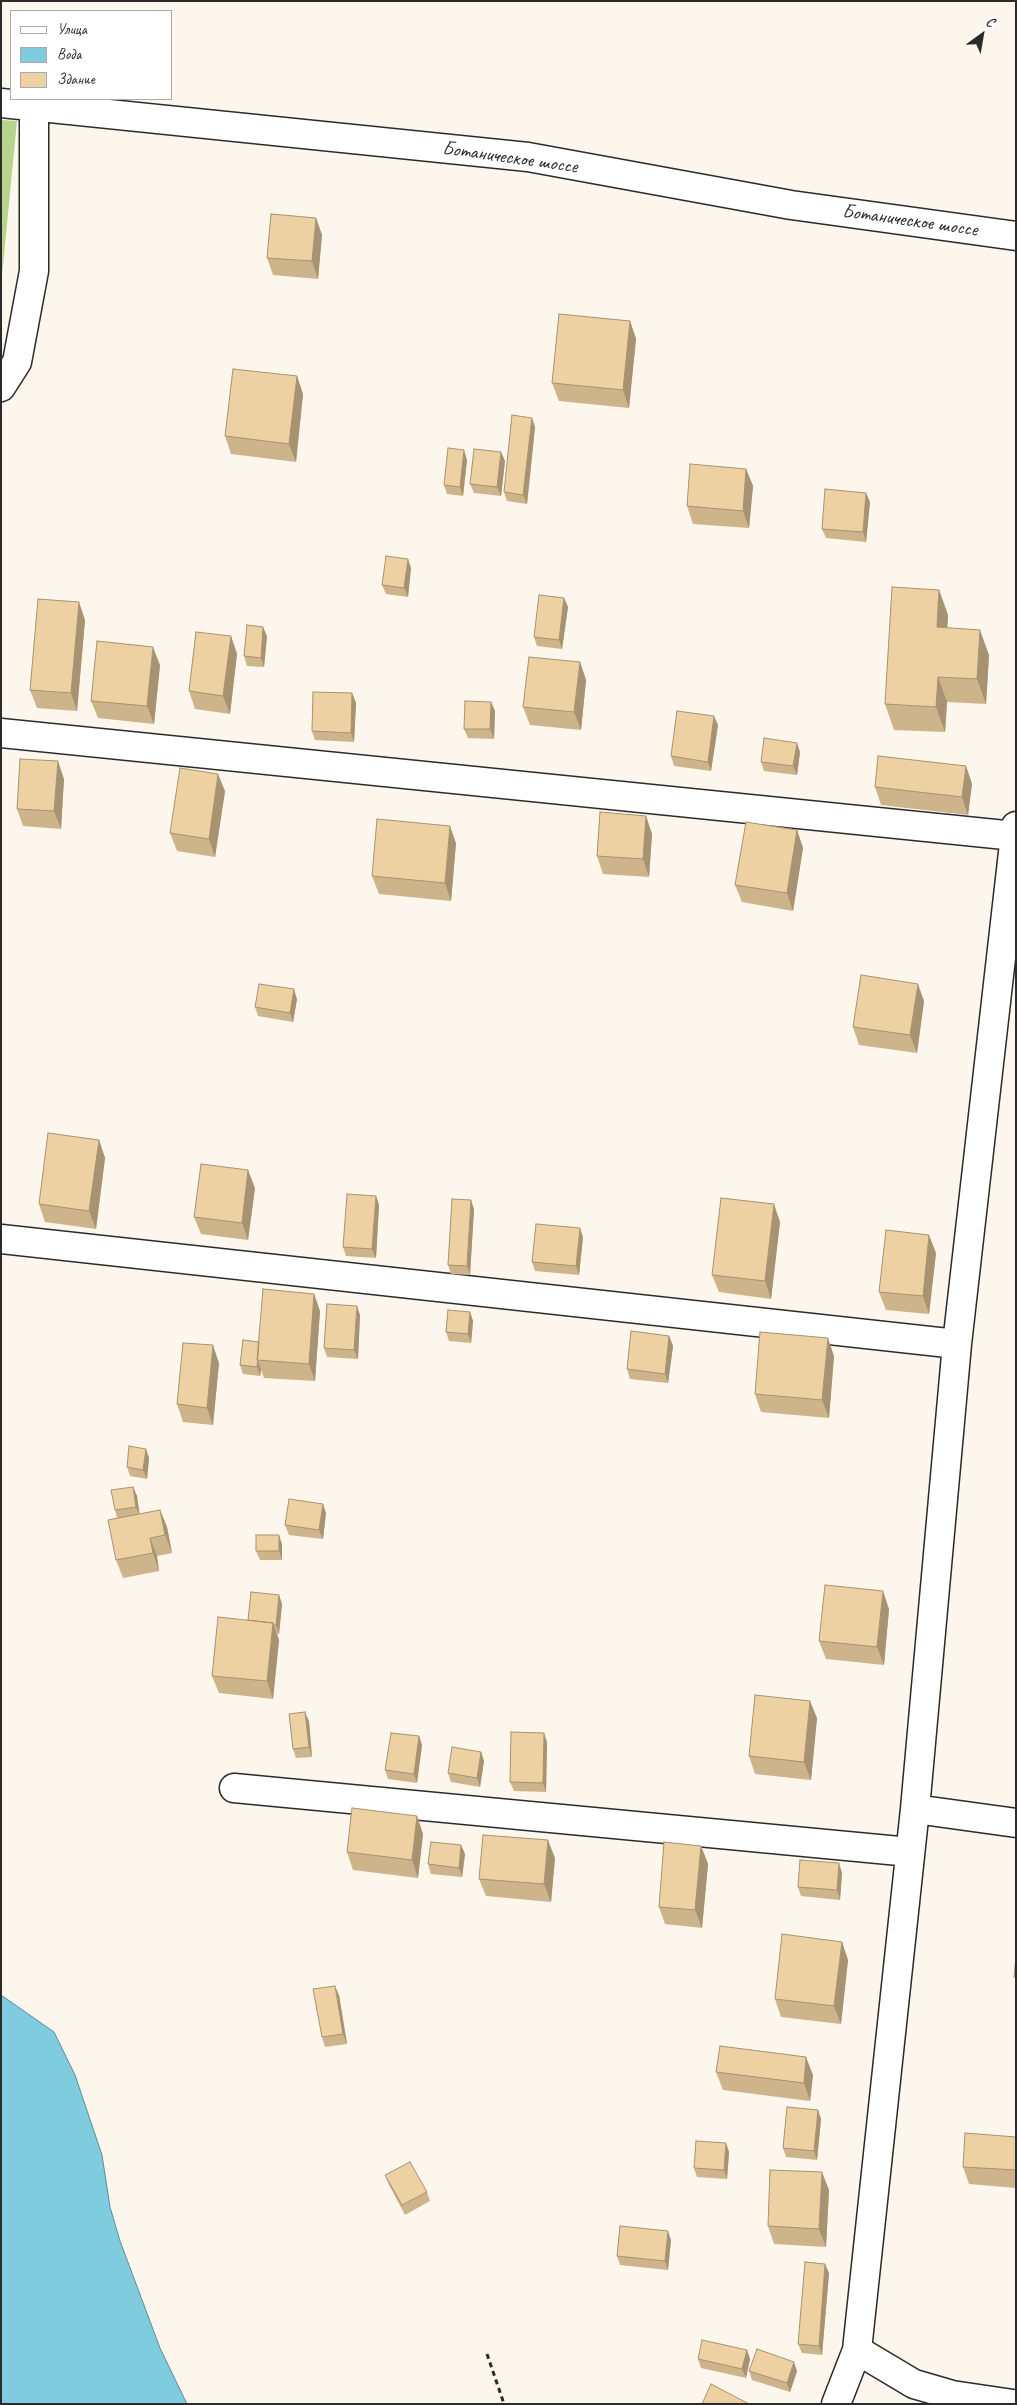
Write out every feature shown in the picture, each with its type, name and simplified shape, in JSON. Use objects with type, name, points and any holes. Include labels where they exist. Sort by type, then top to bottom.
[{"type":"street","name":"Ботаническое шоссе","points":[[1,103],[528,157],[791,205],[1016,236]]},
{"type":"street","points":[[1,387],[17,362],[34,271],[34,106]]},
{"type":"street","points":[[1,733],[1015,831],[956,1344],[915,1810],[857,2350],[836,2404]]},
{"type":"street","points":[[1,1240],[956,1344]]},
{"type":"street","points":[[234,1788],[910,1852]]},
{"type":"street","points":[[915,1810],[1016,1823]]},
{"type":"street","points":[[857,2350],[914,2384],[952,2394],[1013,2404]]},
{"type":"path","points":[[487,2354],[504,2404]]},
{"type":"green space","points":[[1,120],[17,121],[1,286]]},
{"type":"water","points":[[1,1995],[54,2032],[75,2075],[102,2155],[110,2207],[120,2241],[160,2348],[187,2404],[1,2404]]},
{"type":"building","points":[[271,214],[316,218],[312,261],[267,258]]},
{"type":"building","points":[[559,314],[630,321],[623,390],[552,383]]},
{"type":"building","points":[[233,369],[297,376],[289,444],[225,436]]},
{"type":"building","points":[[512,415],[532,418],[523,495],[504,492]]},
{"type":"building","points":[[448,448],[464,450],[460,487],[444,485]]},
{"type":"building","points":[[474,449],[501,452],[497,487],[470,484]]},
{"type":"building","points":[[690,464],[746,469],[743,511],[687,506]]},
{"type":"building","points":[[825,489],[866,493],[863,532],[822,529]]},
{"type":"building","points":[[386,556],[408,559],[404,588],[382,585]]},
{"type":"building","points":[[892,587],[939,590],[937,627],[980,630],[977,679],[938,677],[936,707],[885,704]]},
{"type":"building","points":[[539,595],[564,598],[559,640],[534,637]]},
{"type":"building","points":[[38,599],[79,602],[71,693],[30,690]]},
{"type":"building","points":[[247,625],[263,627],[261,658],[244,656]]},
{"type":"building","points":[[196,632],[231,636],[223,696],[189,691]]},
{"type":"building","points":[[97,641],[153,647],[147,706],[91,701]]},
{"type":"building","points":[[529,657],[580,662],[574,712],[523,707]]},
{"type":"building","points":[[313,692],[352,693],[351,733],[312,731]]},
{"type":"building","points":[[465,701],[491,702],[490,729],[464,729]]},
{"type":"building","points":[[677,711],[714,716],[708,762],[671,756]]},
{"type":"building","points":[[764,738],[797,743],[793,766],[761,762]]},
{"type":"building","points":[[878,756],[966,766],[962,797],[875,787]]},
{"type":"building","points":[[20,759],[58,761],[54,811],[17,809]]},
{"type":"building","points":[[180,768],[218,774],[209,839],[170,833]]},
{"type":"building","points":[[600,812],[646,816],[643,859],[597,856]]},
{"type":"building","points":[[377,819],[450,826],[445,883],[372,876]]},
{"type":"building","points":[[746,822],[797,830],[787,893],[735,885]]},
{"type":"building","points":[[861,975],[918,984],[910,1035],[853,1027]]},
{"type":"building","points":[[259,984],[294,989],[290,1013],[255,1007]]},
{"type":"building","points":[[48,1133],[99,1140],[89,1211],[39,1204]]},
{"type":"building","points":[[201,1164],[248,1170],[242,1223],[194,1217]]},
{"type":"building","points":[[347,1194],[376,1196],[372,1249],[343,1247]]},
{"type":"building","points":[[721,1198],[774,1204],[765,1281],[712,1275]]},
{"type":"building","points":[[452,1199],[471,1200],[467,1266],[448,1265]]},
{"type":"building","points":[[536,1224],[580,1228],[576,1266],[532,1262]]},
{"type":"building","points":[[886,1230],[929,1235],[923,1296],[879,1292]]},
{"type":"building","points":[[263,1289],[314,1294],[309,1364],[257,1360]]},
{"type":"building","points":[[327,1304],[357,1306],[354,1350],[324,1348]]},
{"type":"building","points":[[448,1310],[470,1312],[468,1334],[446,1332]]},
{"type":"building","points":[[631,1331],[669,1336],[665,1374],[627,1369]]},
{"type":"building","points":[[760,1332],[828,1338],[822,1400],[755,1394]]},
{"type":"building","points":[[243,1340],[259,1342],[257,1367],[240,1365]]},
{"type":"building","points":[[183,1343],[213,1345],[207,1408],[177,1404]]},
{"type":"building","points":[[129,1446],[146,1449],[143,1470],[127,1467]]},
{"type":"building","points":[[133,1487],[136,1507],[115,1510],[111,1490]]},
{"type":"building","points":[[289,1499],[323,1504],[319,1530],[285,1525]]},
{"type":"building","points":[[160,1510],[165,1535],[150,1538],[153,1553],[116,1560],[108,1520]]},
{"type":"building","points":[[256,1535],[279,1535],[279,1551],[256,1551]]},
{"type":"building","points":[[825,1585],[883,1591],[877,1647],[819,1641]]},
{"type":"building","points":[[251,1592],[279,1595],[276,1625],[248,1620]]},
{"type":"building","points":[[218,1617],[273,1623],[267,1681],[212,1676]]},
{"type":"building","points":[[755,1695],[810,1701],[804,1762],[749,1756]]},
{"type":"building","points":[[305,1712],[309,1747],[293,1749],[289,1714]]},
{"type":"building","points":[[511,1732],[544,1733],[543,1783],[510,1782]]},
{"type":"building","points":[[391,1733],[419,1736],[414,1774],[385,1770]]},
{"type":"building","points":[[452,1747],[481,1752],[477,1778],[448,1773]]},
{"type":"building","points":[[352,1808],[417,1816],[412,1860],[347,1852]]},
{"type":"building","points":[[483,1835],[548,1840],[544,1884],[479,1879]]},
{"type":"building","points":[[431,1842],[461,1845],[459,1868],[428,1864]]},
{"type":"building","points":[[664,1842],[701,1846],[695,1910],[659,1907]]},
{"type":"building","points":[[800,1860],[839,1863],[837,1890],[798,1887]]},
{"type":"building","points":[[782,1934],[842,1942],[834,2006],[775,1999]]},
{"type":"building","points":[[1016,1956],[1016,1977],[1014,1977]]},
{"type":"building","points":[[335,1986],[343,2034],[322,2037],[313,1989]]},
{"type":"building","points":[[720,2046],[806,2057],[804,2083],[716,2072]]},
{"type":"building","points":[[787,2107],[818,2110],[814,2151],[783,2148]]},
{"type":"building","points":[[965,2133],[1016,2137],[1016,2170],[963,2167]]},
{"type":"building","points":[[696,2141],[726,2143],[724,2170],[694,2168]]},
{"type":"building","points":[[410,2162],[427,2192],[402,2205],[385,2175]]},
{"type":"building","points":[[770,2170],[822,2172],[819,2229],[768,2226]]},
{"type":"building","points":[[620,2226],[668,2231],[665,2261],[617,2256]]},
{"type":"building","points":[[805,2262],[825,2264],[819,2346],[798,2344]]},
{"type":"building","points":[[702,2340],[747,2350],[742,2369],[698,2359]]},
{"type":"building","points":[[757,2349],[794,2362],[787,2383],[749,2371]]},
{"type":"building","points":[[711,2384],[749,2404],[702,2404]]}]
